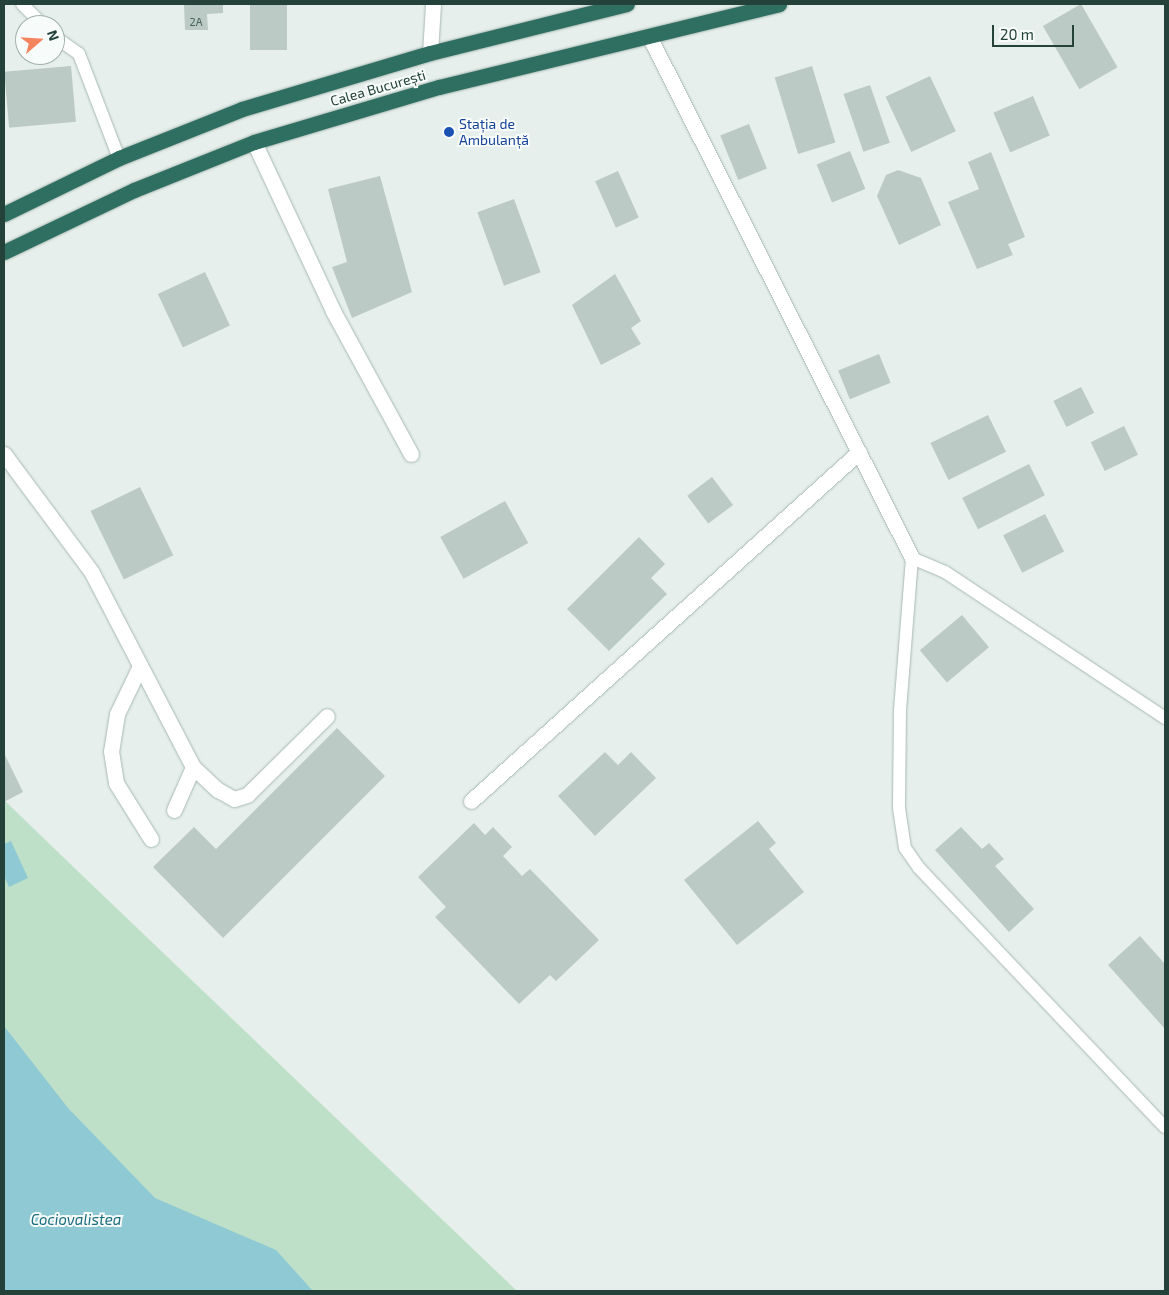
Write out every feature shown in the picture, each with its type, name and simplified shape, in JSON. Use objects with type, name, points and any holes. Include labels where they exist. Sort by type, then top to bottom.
[{"type":"highway","name":"Calea București","points":[[4,214],[119,158],[242,109],[430,53],[627,4]]},
{"type":"highway","name":"Calea București","points":[[4,252],[134,190],[254,142],[439,87],[779,4]]},
{"type":"street","points":[[430,53],[433,4]]},
{"type":"street","points":[[649,36],[912,558]]},
{"type":"street","points":[[254,142],[333,311],[412,454]]},
{"type":"street","points":[[471,802],[859,452]]},
{"type":"street","points":[[4,454],[92,571],[193,767],[234,799],[247,795],[327,716]]},
{"type":"street","points":[[140,666],[116,714],[111,751],[116,783],[151,839]]},
{"type":"street","points":[[174,810],[193,767]]},
{"type":"lane","points":[[22,4],[33,15]]},
{"type":"lane","points":[[65,43],[80,54],[119,158]]},
{"type":"lane","points":[[1165,718],[945,572],[912,558],[900,709],[899,808],[904,848],[919,868],[1165,1127]]},
{"type":"green space","points":[[4,800],[88,881],[517,1291],[4,1291]]},
{"type":"water","points":[[11,841],[28,878],[9,887],[4,876],[4,844]]},
{"type":"water","name":"Cociovalistea","points":[[4,1026],[68,1108],[155,1198],[276,1250],[313,1291],[4,1291]]},
{"type":"building","points":[[184,4],[223,4],[223,13],[207,14],[208,30],[185,30]]},
{"type":"building","points":[[250,4],[287,4],[287,50],[250,50]]},
{"type":"building","points":[[1081,4],[1118,67],[1079,89],[1043,26]]},
{"type":"building","points":[[71,66],[76,122],[9,128],[4,72]]},
{"type":"building","points":[[812,66],[835,143],[798,154],[775,77]]},
{"type":"building","points":[[930,76],[956,131],[911,152],[886,97]]},
{"type":"building","points":[[870,85],[890,143],[863,152],[844,94]]},
{"type":"building","points":[[1033,96],[1050,136],[1010,152],[993,113]]},
{"type":"building","points":[[749,124],[767,169],[738,180],[720,136]]},
{"type":"building","points":[[850,151],[865,189],[832,203],[817,164]]},
{"type":"building","points":[[991,152],[1025,237],[1008,244],[1013,255],[977,269],[948,202],[979,189],[968,162]]},
{"type":"building","points":[[898,170],[921,178],[941,225],[899,245],[877,196],[886,175]]},
{"type":"building","points":[[618,171],[639,218],[616,228],[595,181]]},
{"type":"building","points":[[380,176],[412,292],[352,318],[332,267],[347,262],[328,189]]},
{"type":"building","points":[[514,199],[541,272],[504,286],[477,212]]},
{"type":"building","points":[[205,272],[230,325],[183,347],[158,294]]},
{"type":"building","points":[[615,274],[641,321],[631,328],[641,344],[601,365],[572,305]]},
{"type":"building","points":[[879,354],[891,383],[850,399],[838,370]]},
{"type":"building","points":[[1081,387],[1094,413],[1067,427],[1053,401]]},
{"type":"building","points":[[988,415],[1006,452],[948,480],[930,443]]},
{"type":"building","points":[[1124,426],[1138,455],[1105,471],[1091,442]]},
{"type":"building","points":[[1029,464],[1045,495],[978,529],[962,498]]},
{"type":"building","points":[[712,477],[733,505],[708,524],[687,496]]},
{"type":"building","points":[[140,487],[173,555],[124,579],[91,511]]},
{"type":"building","points":[[505,501],[528,543],[464,579],[440,537]]},
{"type":"building","points":[[1045,514],[1064,551],[1022,573],[1003,535]]},
{"type":"building","points":[[639,537],[665,564],[651,578],[667,594],[609,651],[567,609]]},
{"type":"building","points":[[962,615],[989,647],[947,683],[920,650]]},
{"type":"building","points":[[337,728],[385,776],[223,938],[153,867],[194,827],[216,849]]},
{"type":"building","points":[[605,752],[618,765],[631,752],[656,778],[595,836],[558,796]]},
{"type":"building","points":[[4,753],[23,792],[4,802]]},
{"type":"building","points":[[758,821],[776,843],[769,849],[804,892],[737,945],[684,880]]},
{"type":"building","points":[[474,823],[485,835],[493,827],[512,847],[503,856],[522,876],[530,869],[599,940],[556,981],[550,975],[519,1004],[435,917],[446,907],[418,877]]},
{"type":"building","points":[[961,827],[982,849],[989,843],[1004,859],[995,866],[1034,909],[1009,932],[935,850]]},
{"type":"building","points":[[1140,936],[1165,964],[1165,1029],[1108,965]]},
{"type":"place","name":"Stația de Ambulanță","points":[[449,132]]}]
